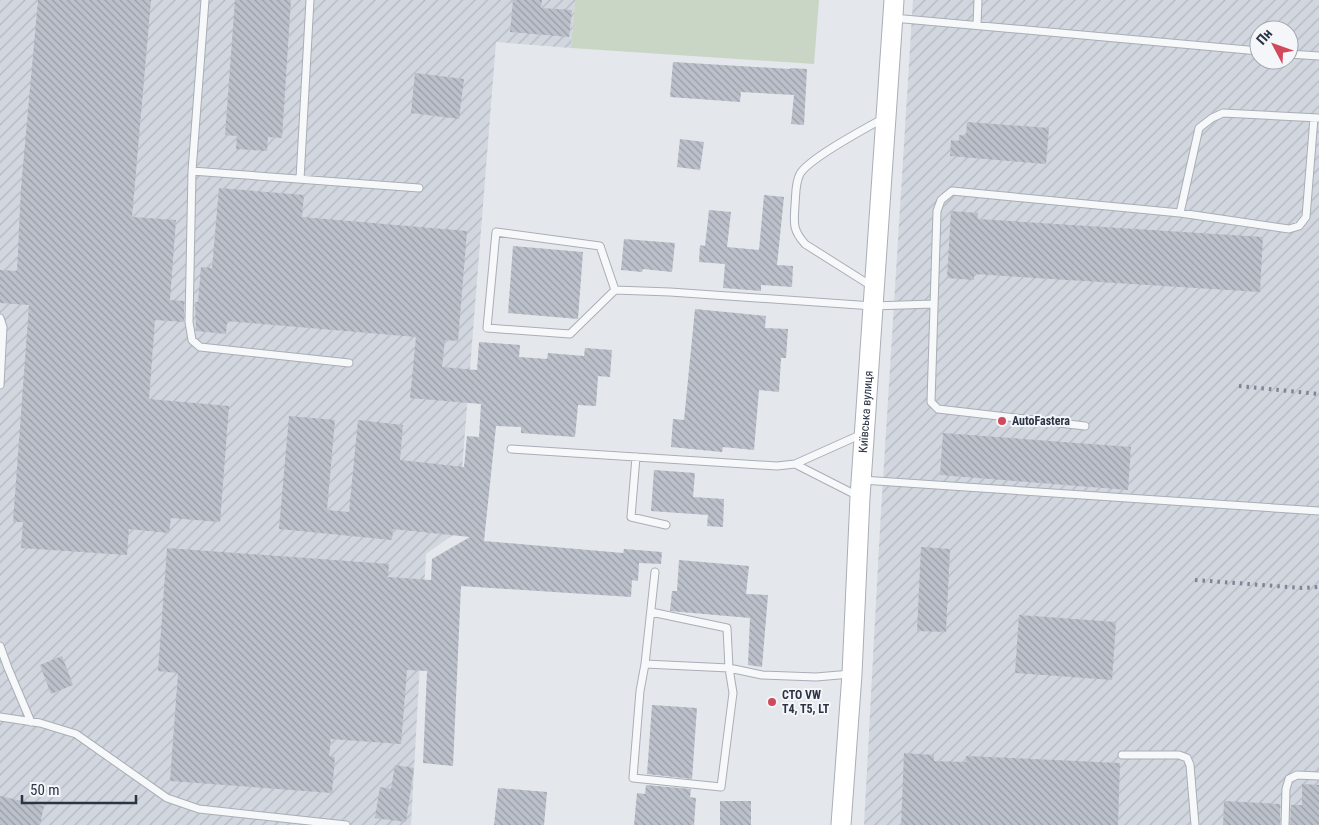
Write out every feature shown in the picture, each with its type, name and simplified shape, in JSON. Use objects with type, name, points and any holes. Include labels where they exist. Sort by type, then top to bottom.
[{"type":"main road","name":"Київська вулиця","points":[[841,825],[852,674],[864,433],[893,9]]},
{"type":"lane","points":[[205,0],[192,171],[189,322],[192,340],[200,348],[349,363]]},
{"type":"lane","points":[[300,179],[310,0]]},
{"type":"lane","points":[[977,25],[978,0]]},
{"type":"lane","points":[[893,9],[977,25],[1249,50]]},
{"type":"lane","points":[[1299,55],[1319,56]]},
{"type":"lane","points":[[1085,426],[938,410],[931,402],[937,211],[941,200],[952,191],[1180,213],[1290,229],[1299,226],[1306,217],[1316,118],[1222,113],[1212,118],[1199,128],[1180,213]]},
{"type":"lane","points":[[874,297],[804,244],[797,235],[794,227],[794,218],[797,181],[800,172],[810,162],[886,116]]},
{"type":"lane","points":[[192,171],[419,188]]},
{"type":"lane","points":[[615,290],[600,246],[496,232],[487,328],[570,334],[615,290],[874,297],[934,304]]},
{"type":"lane","points":[[0,318],[3,327],[0,385]]},
{"type":"lane","points":[[511,449],[777,466],[795,464],[864,433]]},
{"type":"lane","points":[[636,457],[631,518],[666,525]]},
{"type":"lane","points":[[795,464],[861,489],[1319,512]]},
{"type":"lane","points":[[651,612],[727,628],[728,668],[733,693],[721,787],[633,778],[640,691],[645,664],[655,572]]},
{"type":"lane","points":[[0,646],[31,722]]},
{"type":"lane","points":[[645,664],[728,668],[770,675],[816,677],[852,674]]},
{"type":"lane","points":[[0,717],[31,722],[76,734],[167,798],[199,809],[346,825]]},
{"type":"lane","points":[[1122,755],[1179,755],[1187,758],[1190,765],[1195,825]]},
{"type":"lane","points":[[1285,825],[1286,789],[1289,779],[1297,775],[1319,776]]},
{"type":"shaded area","points":[[0,0],[575,0],[571,48],[496,42],[457,532],[426,554],[411,825],[0,825]]},
{"type":"shaded area","points":[[913,0],[1319,0],[1319,825],[864,825],[880,528]]},
{"type":"green space","points":[[575,0],[819,0],[814,64],[571,48]]},
{"type":"building","points":[[38,0],[151,0],[132,217],[176,220],[170,300],[184,301],[184,322],[155,320],[149,399],[229,406],[220,522],[171,518],[169,533],[129,529],[127,555],[21,548],[23,522],[13,522],[29,305],[0,303],[0,270],[17,271],[21,188]]},
{"type":"building","points":[[235,0],[291,0],[282,138],[268,137],[267,151],[236,149],[237,136],[225,135]]},
{"type":"building","points":[[513,0],[542,0],[541,8],[572,10],[569,37],[510,32]]},
{"type":"building","points":[[673,62],[807,69],[804,125],[791,124],[794,95],[741,92],[740,102],[670,97]]},
{"type":"building","points":[[415,73],[464,79],[459,119],[411,113]]},
{"type":"building","points":[[967,122],[1049,128],[1046,164],[950,156],[951,140],[959,141],[959,135],[966,136]]},
{"type":"building","points":[[680,139],[704,142],[700,170],[677,167]]},
{"type":"building","points":[[219,188],[304,195],[302,217],[467,231],[458,341],[445,340],[442,367],[477,370],[479,342],[520,345],[519,357],[547,359],[548,353],[584,356],[585,348],[612,350],[610,377],[598,376],[596,406],[578,405],[575,437],[521,433],[521,427],[496,426],[484,541],[623,553],[624,549],[662,552],[661,564],[639,563],[638,581],[632,580],[631,597],[461,586],[453,766],[423,763],[427,671],[407,670],[401,744],[331,739],[329,756],[335,757],[332,793],[170,781],[178,673],[158,671],[167,548],[389,564],[388,577],[431,580],[432,559],[470,537],[393,529],[392,540],[279,529],[289,416],[335,420],[327,510],[349,512],[358,420],[403,425],[400,460],[464,467],[467,436],[479,437],[481,404],[410,398],[416,337],[227,321],[226,334],[196,331],[195,302],[198,302],[201,267],[212,268]]},
{"type":"building","points":[[764,195],[784,197],[777,265],[793,266],[792,287],[761,285],[761,291],[723,288],[725,264],[699,262],[700,245],[705,246],[709,210],[731,212],[727,247],[759,250]]},
{"type":"building","points":[[951,211],[978,213],[978,219],[1263,237],[1260,292],[974,274],[974,280],[947,278]]},
{"type":"building","points":[[624,239],[675,243],[672,272],[643,269],[642,272],[621,270]]},
{"type":"building","points":[[513,246],[583,252],[578,319],[508,313]]},
{"type":"building","points":[[695,309],[766,316],[765,328],[788,329],[786,358],[781,358],[779,392],[759,390],[754,450],[723,447],[722,452],[671,447],[673,419],[684,420]]},
{"type":"building","points":[[943,433],[1131,447],[1128,490],[940,475]]},
{"type":"building","points":[[654,470],[695,473],[693,497],[724,499],[723,527],[707,526],[708,515],[651,511]]},
{"type":"building","points":[[921,547],[950,549],[946,632],[917,631]]},
{"type":"building","points":[[679,560],[749,566],[746,594],[768,595],[762,667],[748,665],[750,618],[670,611],[672,591],[677,591]]},
{"type":"building","points":[[1019,615],[1116,622],[1112,680],[1015,673]]},
{"type":"building","points":[[62,656],[73,685],[51,694],[40,665]]},
{"type":"building","points":[[652,705],[697,708],[692,779],[647,774]]},
{"type":"building","points":[[904,753],[934,755],[934,761],[966,762],[966,756],[1120,763],[1118,825],[901,825]]},
{"type":"building","points":[[395,765],[414,768],[406,822],[375,818],[380,787],[391,789]]},
{"type":"building","points":[[1302,784],[1319,785],[1319,825],[1290,825],[1291,805],[1302,805]]},
{"type":"building","points":[[646,785],[691,789],[690,797],[696,798],[694,825],[634,825],[637,793],[645,794]]},
{"type":"building","points":[[498,788],[547,792],[544,825],[494,825]]},
{"type":"building","points":[[0,796],[44,806],[40,825],[0,825]]},
{"type":"building","points":[[720,801],[751,801],[751,825],[720,825]]},
{"type":"building","points":[[1224,801],[1280,804],[1280,825],[1223,825]]},
{"type":"railway","points":[[1239,386],[1319,394]]},
{"type":"railway","points":[[1195,580],[1302,588],[1319,587]]},
{"type":"place","name":"AutoFastera","points":[[1002,421]]},
{"type":"place","name":"СТО VW T4, T5, LT","points":[[772,702]]}]
